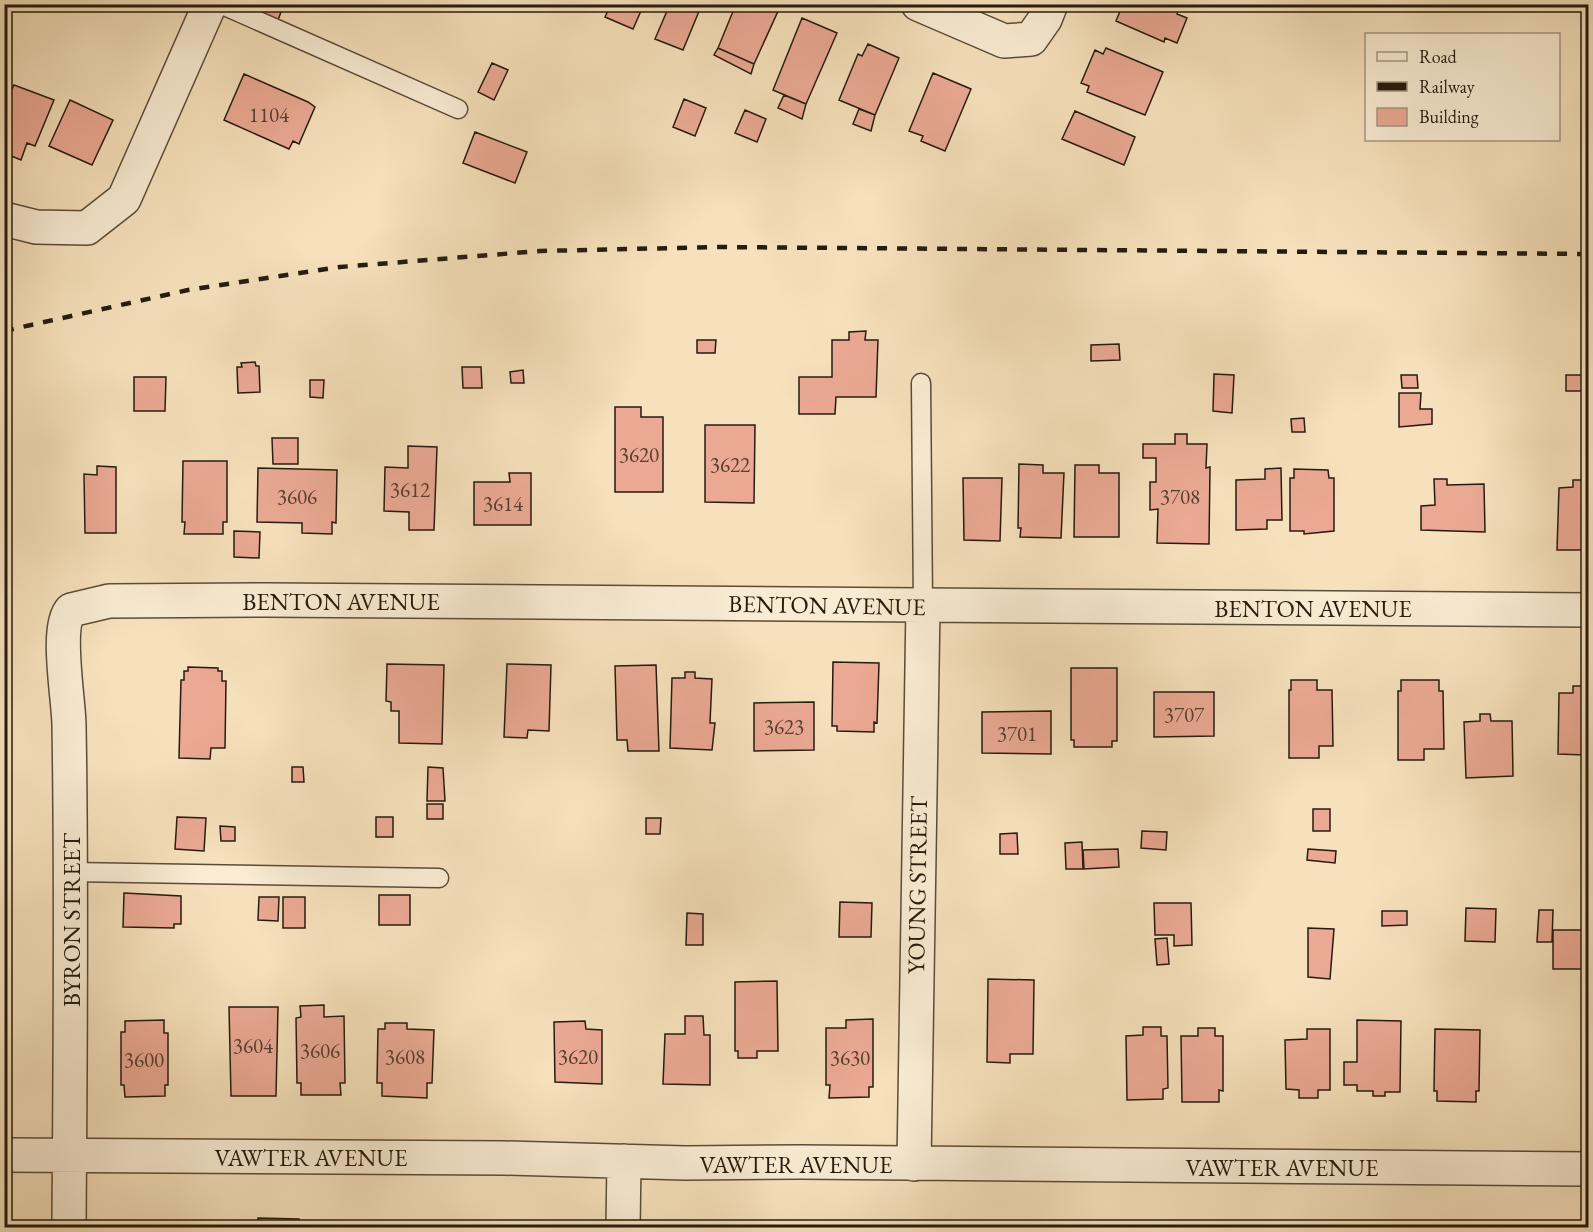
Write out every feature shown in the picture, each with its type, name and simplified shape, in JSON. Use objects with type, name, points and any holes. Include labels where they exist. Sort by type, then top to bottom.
[{"type":"street","points":[[4,219],[36,227],[87,228],[124,200],[210,4]]},
{"type":"street","points":[[918,4],[1004,40],[1031,39],[1045,20],[1052,4]]},
{"type":"street","name":"BENTON AVENUE","points":[[68,613],[71,610],[121,601],[1588,610]]},
{"type":"street","name":"YOUNG STREET","points":[[914,1164],[923,606]]},
{"type":"street","name":"BYRON STREET","points":[[68,613],[63,630],[69,702],[71,872],[69,1227]]},
{"type":"street","name":"VAWTER AVENUE","points":[[4,1155],[1588,1169]]},
{"type":"street","points":[[623,1227],[624,1161]]},
{"type":"lane","points":[[220,4],[458,109]]},
{"type":"lane","points":[[921,383],[923,606]]},
{"type":"lane","points":[[71,872],[439,878]]},
{"type":"building","points":[[243,4],[284,4],[278,20]]},
{"type":"building","points":[[611,4],[644,4],[633,29],[605,17]]},
{"type":"building","points":[[670,4],[702,4],[683,50],[655,39]]},
{"type":"building","points":[[736,4],[768,4],[779,9],[754,64],[718,48]]},
{"type":"building","points":[[1123,4],[1181,4],[1177,14],[1187,18],[1177,43],[1165,38],[1164,42],[1116,21]]},
{"type":"building","points":[[1588,4],[1588,121],[1587,121]]},
{"type":"building","points":[[802,18],[837,33],[806,104],[773,90]]},
{"type":"building","points":[[868,44],[899,58],[875,115],[839,100],[858,54],[862,56]]},
{"type":"building","points":[[718,48],[754,64],[751,74],[714,55]]},
{"type":"building","points":[[1106,48],[1163,72],[1145,115],[1087,92],[1089,86],[1081,83],[1095,50],[1103,54]]},
{"type":"building","points":[[4,57],[11,59],[4,74]]},
{"type":"building","points":[[492,63],[508,70],[494,100],[478,92]]},
{"type":"building","points":[[933,73],[971,89],[945,151],[921,141],[923,136],[909,131]]},
{"type":"building","points":[[244,74],[315,107],[299,144],[293,141],[289,149],[224,120]]},
{"type":"building","points":[[14,85],[54,100],[35,146],[27,143],[21,160],[4,153],[4,96],[8,87],[12,89]]},
{"type":"building","points":[[784,95],[806,104],[802,119],[778,108]]},
{"type":"building","points":[[684,99],[706,108],[695,136],[673,127]]},
{"type":"building","points":[[70,100],[113,120],[92,165],[49,146]]},
{"type":"building","points":[[859,109],[875,115],[871,131],[853,124]]},
{"type":"building","points":[[745,110],[766,119],[757,142],[735,133]]},
{"type":"building","points":[[1075,111],[1135,137],[1124,165],[1062,139]]},
{"type":"building","points":[[475,132],[527,152],[515,183],[463,163]]},
{"type":"building","points":[[866,331],[865,340],[878,340],[876,397],[836,397],[835,414],[799,414],[799,377],[832,377],[832,340],[849,340],[849,332]]},
{"type":"building","points":[[697,340],[716,340],[715,353],[697,353]]},
{"type":"building","points":[[1119,344],[1120,360],[1091,361],[1091,345]]},
{"type":"building","points":[[255,362],[256,366],[259,366],[260,392],[238,393],[237,367],[242,367],[241,363]]},
{"type":"building","points":[[462,367],[481,367],[482,388],[463,388]]},
{"type":"building","points":[[523,370],[524,383],[511,383],[510,372]]},
{"type":"building","points":[[1214,374],[1234,375],[1232,413],[1213,411]]},
{"type":"building","points":[[1401,375],[1417,375],[1418,388],[1402,388]]},
{"type":"building","points":[[1566,375],[1588,375],[1588,391],[1566,391]]},
{"type":"building","points":[[134,377],[166,377],[165,411],[134,411]]},
{"type":"building","points":[[310,380],[324,380],[323,398],[310,397]]},
{"type":"building","points":[[1399,393],[1421,393],[1420,409],[1432,409],[1432,424],[1399,427]]},
{"type":"building","points":[[615,407],[641,407],[641,417],[663,417],[663,492],[615,492]]},
{"type":"building","points":[[1304,418],[1305,432],[1292,432],[1291,419]]},
{"type":"building","points":[[705,425],[755,425],[754,503],[705,502]]},
{"type":"building","points":[[1175,434],[1187,434],[1187,444],[1207,444],[1206,468],[1210,467],[1209,544],[1157,543],[1158,509],[1150,510],[1150,482],[1156,482],[1156,458],[1143,458],[1143,444],[1175,444]]},
{"type":"building","points":[[272,438],[298,438],[298,464],[273,464]]},
{"type":"building","points":[[408,446],[437,447],[434,530],[409,530],[409,512],[384,511],[385,467],[408,468]]},
{"type":"building","points":[[183,461],[227,461],[227,522],[223,522],[223,534],[184,534],[185,522],[182,522]]},
{"type":"building","points":[[1019,464],[1043,465],[1043,473],[1064,473],[1061,538],[1020,537],[1021,528],[1018,528]]},
{"type":"building","points":[[1075,465],[1099,465],[1099,473],[1119,473],[1119,537],[1074,537]]},
{"type":"building","points":[[97,466],[116,467],[116,533],[85,533],[84,474],[97,475]]},
{"type":"building","points":[[258,468],[337,470],[336,523],[332,522],[332,534],[302,533],[302,523],[257,522]]},
{"type":"building","points":[[1281,468],[1282,520],[1267,520],[1267,529],[1236,530],[1236,480],[1265,479],[1265,469]]},
{"type":"building","points":[[1294,469],[1328,470],[1329,478],[1334,478],[1334,531],[1304,534],[1304,531],[1290,531],[1290,478],[1294,478]]},
{"type":"building","points":[[509,473],[531,473],[531,525],[474,525],[474,482],[510,482]]},
{"type":"building","points":[[963,478],[1002,478],[1000,541],[964,540]]},
{"type":"building","points":[[1434,479],[1447,479],[1447,485],[1484,484],[1485,532],[1421,530],[1421,506],[1435,505]]},
{"type":"building","points":[[1573,480],[1588,480],[1588,550],[1557,550],[1559,488],[1573,487]]},
{"type":"building","points":[[234,531],[260,532],[259,558],[234,557]]},
{"type":"building","points":[[833,662],[879,663],[877,723],[874,722],[874,732],[837,731],[837,726],[832,726]]},
{"type":"building","points":[[387,664],[444,665],[442,744],[399,743],[399,711],[391,711],[391,702],[386,701]]},
{"type":"building","points":[[507,664],[551,665],[549,731],[528,730],[527,738],[504,737]]},
{"type":"building","points":[[656,665],[659,751],[628,751],[627,740],[617,740],[615,666]]},
{"type":"building","points":[[188,667],[218,668],[218,671],[222,671],[222,681],[226,681],[225,748],[211,748],[210,759],[179,758],[181,680],[184,680],[184,671],[188,671]]},
{"type":"building","points":[[1071,668],[1117,668],[1117,741],[1112,741],[1112,747],[1074,747],[1074,740],[1071,740]]},
{"type":"building","points":[[685,672],[695,672],[695,678],[712,679],[710,723],[715,723],[712,750],[670,748],[672,678],[685,678]]},
{"type":"building","points":[[1291,680],[1317,680],[1317,690],[1332,690],[1333,746],[1319,746],[1319,758],[1289,758]]},
{"type":"building","points":[[1401,680],[1439,680],[1439,691],[1443,691],[1444,749],[1424,749],[1424,760],[1398,760],[1398,691],[1401,691]]},
{"type":"building","points":[[1573,686],[1585,686],[1585,692],[1588,692],[1588,744],[1584,744],[1584,755],[1558,754],[1559,693],[1573,693]]},
{"type":"building","points":[[1154,692],[1214,692],[1214,736],[1154,737]]},
{"type":"building","points":[[814,702],[814,750],[754,751],[754,703]]},
{"type":"building","points":[[1051,711],[1051,754],[982,753],[982,712]]},
{"type":"building","points":[[1480,714],[1490,714],[1491,721],[1512,721],[1513,776],[1466,778],[1464,722],[1480,721]]},
{"type":"building","points":[[292,767],[303,767],[304,782],[292,782]]},
{"type":"building","points":[[428,767],[443,768],[445,801],[427,801]]},
{"type":"building","points":[[427,804],[443,804],[443,819],[427,819]]},
{"type":"building","points":[[1313,809],[1330,809],[1330,831],[1313,831]]},
{"type":"building","points":[[177,817],[206,818],[204,851],[175,849]]},
{"type":"building","points":[[376,817],[393,817],[393,837],[376,837]]},
{"type":"building","points":[[646,818],[661,818],[660,834],[646,834]]},
{"type":"building","points":[[220,826],[235,827],[235,841],[221,841]]},
{"type":"building","points":[[4,830],[9,830],[8,872],[4,872]]},
{"type":"building","points":[[1142,831],[1167,832],[1166,850],[1141,848]]},
{"type":"building","points":[[1017,833],[1018,854],[1000,854],[1000,834]]},
{"type":"building","points":[[1082,842],[1083,869],[1066,869],[1065,843]]},
{"type":"building","points":[[1118,849],[1119,867],[1084,869],[1083,850]]},
{"type":"building","points":[[1308,849],[1336,851],[1335,863],[1307,860]]},
{"type":"building","points":[[124,893],[181,896],[181,924],[174,924],[174,928],[123,927]]},
{"type":"building","points":[[379,895],[410,895],[410,925],[379,925]]},
{"type":"building","points":[[259,897],[279,897],[278,921],[258,920]]},
{"type":"building","points":[[283,897],[305,897],[305,928],[283,928]]},
{"type":"building","points":[[840,902],[872,903],[871,937],[839,937]]},
{"type":"building","points":[[1154,903],[1191,903],[1192,945],[1174,946],[1174,935],[1155,935]]},
{"type":"building","points":[[1466,908],[1496,909],[1495,942],[1465,941]]},
{"type":"building","points":[[1539,910],[1553,910],[1552,942],[1537,942]]},
{"type":"building","points":[[1382,911],[1407,911],[1407,925],[1382,926]]},
{"type":"building","points":[[687,913],[703,914],[703,945],[686,945]]},
{"type":"building","points":[[4,923],[6,923],[7,962],[4,962]]},
{"type":"building","points":[[1308,928],[1334,929],[1330,979],[1308,977]]},
{"type":"building","points":[[1553,930],[1588,930],[1588,969],[1553,969]]},
{"type":"building","points":[[1167,938],[1169,964],[1157,965],[1155,939]]},
{"type":"building","points":[[988,979],[1034,980],[1033,1054],[1010,1054],[1010,1063],[987,1062]]},
{"type":"building","points":[[777,981],[778,1051],[757,1051],[757,1058],[738,1058],[738,1051],[735,1051],[735,982]]},
{"type":"building","points":[[324,1005],[324,1017],[344,1016],[345,1083],[340,1083],[341,1095],[301,1095],[301,1083],[297,1083],[296,1018],[301,1017],[300,1006]]},
{"type":"building","points":[[229,1007],[278,1007],[276,1096],[231,1096]]},
{"type":"building","points":[[685,1016],[703,1016],[704,1035],[710,1035],[710,1085],[663,1084],[665,1034],[685,1034]]},
{"type":"building","points":[[873,1019],[873,1087],[869,1087],[869,1097],[829,1098],[830,1085],[826,1085],[826,1028],[846,1028],[846,1020]]},
{"type":"building","points":[[164,1020],[164,1033],[168,1033],[168,1085],[165,1085],[165,1096],[125,1097],[124,1085],[121,1085],[121,1032],[125,1032],[125,1021]]},
{"type":"building","points":[[1357,1020],[1401,1021],[1400,1092],[1385,1092],[1385,1096],[1373,1096],[1373,1091],[1357,1091],[1357,1085],[1344,1085],[1344,1062],[1357,1062]]},
{"type":"building","points":[[585,1021],[586,1029],[602,1030],[602,1084],[555,1082],[554,1022]]},
{"type":"building","points":[[385,1023],[407,1023],[407,1029],[434,1030],[432,1083],[427,1083],[427,1098],[382,1096],[382,1083],[377,1083],[378,1029],[385,1029]]},
{"type":"building","points":[[1143,1027],[1161,1027],[1161,1036],[1167,1036],[1168,1088],[1163,1089],[1163,1099],[1127,1100],[1126,1036],[1143,1035]]},
{"type":"building","points":[[1198,1028],[1215,1028],[1215,1036],[1223,1036],[1223,1091],[1219,1090],[1219,1102],[1182,1102],[1181,1036],[1198,1036]]},
{"type":"building","points":[[1307,1029],[1330,1029],[1330,1090],[1318,1090],[1318,1098],[1299,1098],[1299,1090],[1286,1089],[1285,1040],[1307,1039]]},
{"type":"building","points":[[1435,1029],[1480,1030],[1479,1091],[1476,1091],[1476,1102],[1437,1101],[1437,1091],[1434,1091]]},
{"type":"building","points":[[4,1048],[7,1048],[7,1098],[4,1098]]},
{"type":"building","points":[[258,1218],[299,1219],[298,1228],[258,1228]]},
{"type":"railway","points":[[4,331],[188,290],[340,267],[540,251],[719,247],[1588,254]]}]
